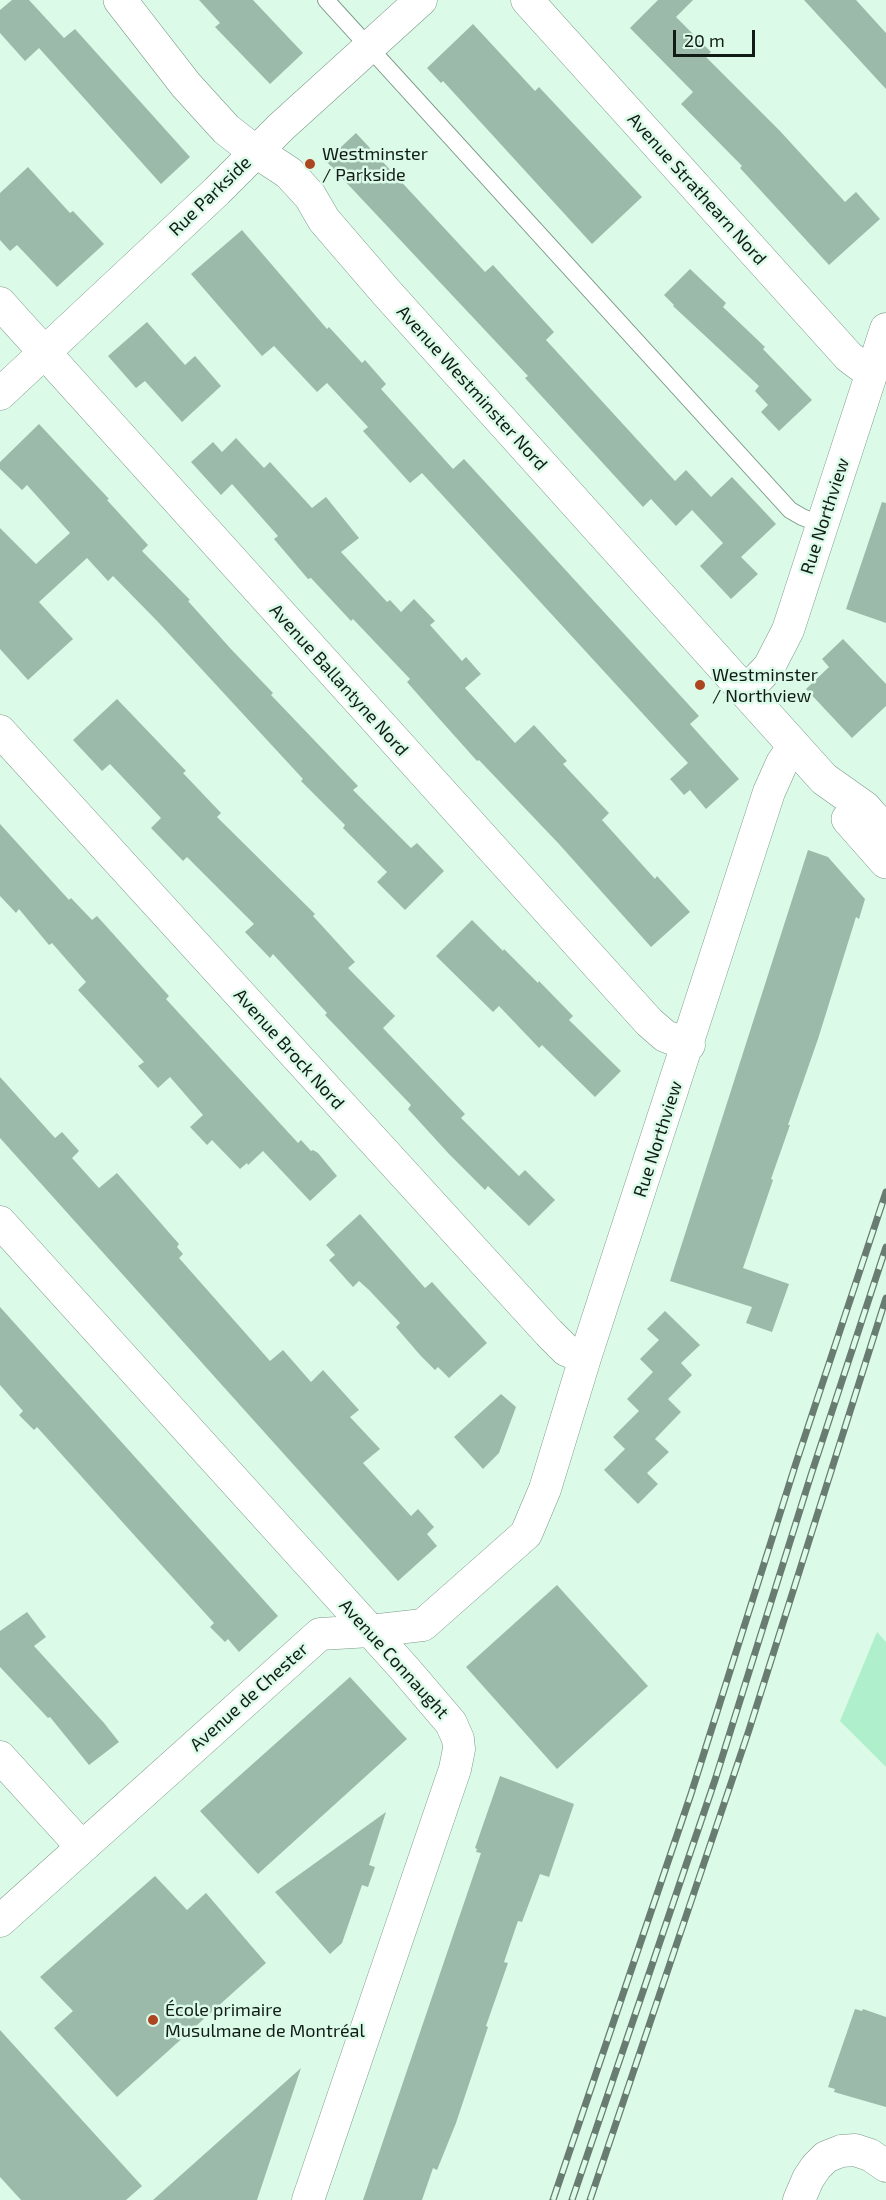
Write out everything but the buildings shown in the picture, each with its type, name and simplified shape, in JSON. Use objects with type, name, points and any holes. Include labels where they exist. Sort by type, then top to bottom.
[{"type":"street","name":"Avenue Westminster Nord","points":[[120,0],[168,63],[209,111],[234,136],[289,173],[310,196],[324,220],[386,292],[824,779],[850,823],[886,862]]},
{"type":"street","name":"Rue Parkside","points":[[0,394],[217,191],[281,127],[421,0]]},
{"type":"street","name":"Avenue Strathearn Nord","points":[[527,0],[849,357],[861,366],[873,370]]},
{"type":"street","name":"Avenue Ballantyne Nord","points":[[0,303],[649,1022],[666,1036],[689,1045]]},
{"type":"street","name":"Rue Northview","points":[[745,692],[769,667],[783,643],[886,329]]},
{"type":"street","name":"Avenue Brock Nord","points":[[0,730],[549,1334],[566,1350],[585,1358]]},
{"type":"street","name":"Rue Northview","points":[[526,1534],[545,1490],[585,1358],[689,1045],[769,792],[782,763],[794,746]]},
{"type":"street","name":"Avenue Westminster Nord","points":[[824,779],[865,808],[886,832]]},
{"type":"street","name":"Avenue Connaught","points":[[0,1222],[451,1723],[459,1749],[455,1769],[308,2200]]},
{"type":"street","name":"Avenue de Chester","points":[[0,1921],[320,1634],[423,1625],[526,1534]]},
{"type":"street","points":[[0,1757],[82,1847]]},
{"type":"street","points":[[799,2200],[816,2167],[826,2157],[841,2151],[855,2151],[870,2155],[886,2166]]},
{"type":"lane","points":[[326,0],[790,510],[822,525]]},
{"type":"green space","points":[[877,1632],[886,1642],[886,1767],[840,1721]]},
{"type":"railway","points":[[553,2200],[691,1794],[796,1463],[886,1192]]},
{"type":"railway","points":[[572,2200],[715,1780],[886,1247]]},
{"type":"railway","points":[[590,2200],[749,1730],[886,1298]]},
{"type":"place","name":"Westminster / Parkside","points":[[310,164]]},
{"type":"place","name":"Westminster / Northview","points":[[700,685]]},
{"type":"place","name":"École primaire Musulmane de Montréal","points":[[153,2020]]}]
